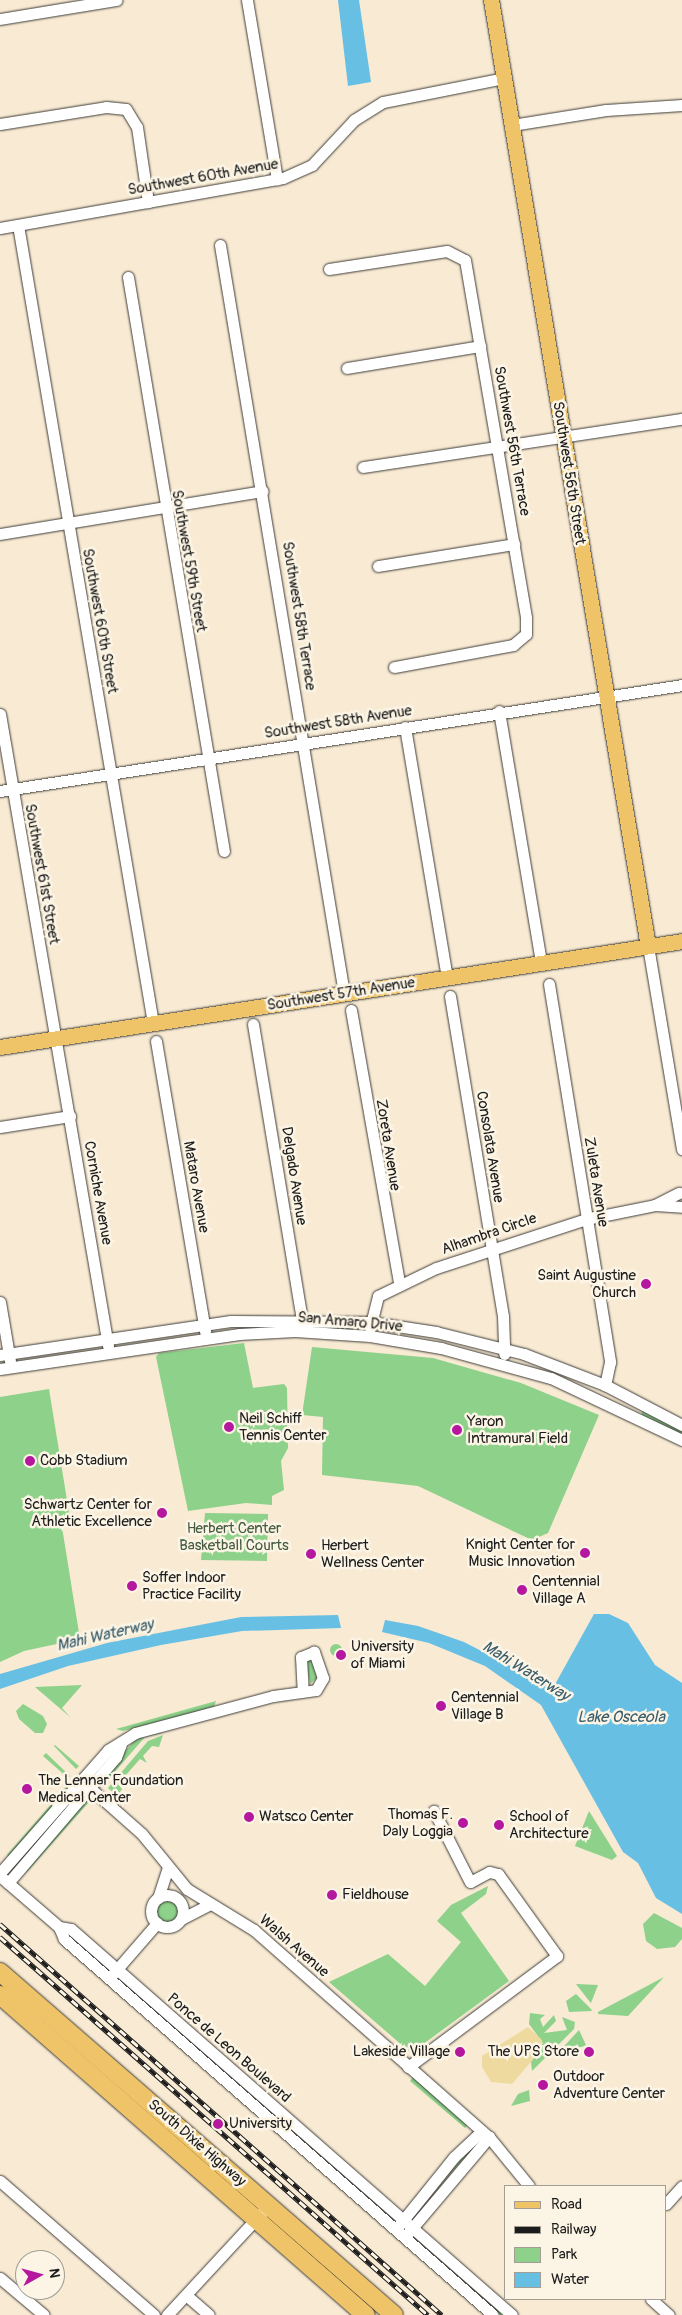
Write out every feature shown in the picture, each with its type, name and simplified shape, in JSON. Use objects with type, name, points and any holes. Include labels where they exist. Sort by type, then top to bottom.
[{"type":"highway","name":"South Dixie Highway","points":[[0,1972],[394,2315]]},
{"type":"highway","name":"South Dixie Highway","points":[[0,1995],[366,2315]]},
{"type":"main road","name":"Southwest 56th Street","points":[[491,0],[648,946]]},
{"type":"main road","name":"Southwest 57th Avenue","points":[[0,1047],[682,941]]},
{"type":"street","points":[[0,19],[116,0]]},
{"type":"street","points":[[247,0],[277,180]]},
{"type":"street","name":"Southwest 60th Avenue","points":[[0,228],[277,180],[312,164],[354,120],[383,102],[504,78]]},
{"type":"street","points":[[512,125],[606,110],[682,105]]},
{"type":"street","points":[[0,124],[106,107],[129,111],[137,127],[148,202]]},
{"type":"street","name":"Southwest 60th Street","points":[[18,224],[153,1023]]},
{"type":"street","name":"Southwest 58th Terrace","points":[[220,245],[305,742],[344,993]]},
{"type":"street","name":"Southwest 56th Terrace","points":[[328,269],[447,250],[459,253],[467,268],[527,622],[524,637],[509,646],[394,667]]},
{"type":"street","name":"Southwest 59th Street","points":[[128,276],[165,507],[224,851]]},
{"type":"street","points":[[347,368],[480,346]]},
{"type":"street","points":[[362,468],[496,445],[682,419]]},
{"type":"street","points":[[0,534],[263,492]]},
{"type":"street","points":[[378,566],[514,544]]},
{"type":"street","name":"Southwest 58th Avenue","points":[[0,791],[405,726],[682,685]]},
{"type":"street","points":[[499,712],[541,962]]},
{"type":"street","name":"Southwest 61st Street","points":[[0,714],[56,1038]]},
{"type":"street","points":[[405,726],[447,977]]},
{"type":"street","points":[[648,946],[682,1149]]},
{"type":"street","name":"Zuleta Avenue","points":[[549,984],[610,1362],[605,1385]]},
{"type":"street","name":"Consolata Avenue","points":[[450,996],[490,1249],[504,1348],[504,1363]]},
{"type":"street","name":"Zoreta Avenue","points":[[351,1010],[399,1284]]},
{"type":"street","name":"Delgado Avenue","points":[[253,1024],[304,1332]]},
{"type":"street","name":"Corniche Avenue","points":[[56,1038],[109,1353]]},
{"type":"street","name":"Mataro Avenue","points":[[156,1041],[206,1338]]},
{"type":"street","points":[[0,1127],[70,1116]]},
{"type":"street","points":[[680,1190],[682,1208]]},
{"type":"street","name":"Alhambra Circle","points":[[655,1205],[680,1190]]},
{"type":"street","name":"Alhambra Circle","points":[[370,1336],[376,1298],[399,1284],[490,1249],[586,1219],[655,1205],[682,1208]]},
{"type":"street","points":[[0,1302],[6,1369]]},
{"type":"street","name":"San Amaro Drive","points":[[5,1355],[204,1324],[302,1318],[371,1322],[504,1348],[605,1385],[682,1425]]},
{"type":"street","name":"San Amaro Drive","points":[[6,1369],[206,1338],[304,1332],[370,1336],[504,1363],[602,1400],[682,1440]]},
{"type":"street","points":[[3,1877],[86,1784],[108,1750],[148,1728],[303,1691]]},
{"type":"street","name":"Walsh Avenue","points":[[86,1784],[142,1834],[168,1868],[209,1905],[254,1930],[485,2134],[528,2185]]},
{"type":"street","points":[[408,2066],[558,1956],[498,1874],[489,1872],[470,1882],[434,1811]]},
{"type":"street","points":[[168,1868],[152,1913],[157,1923],[171,1927],[181,1919],[209,1905]]},
{"type":"street","name":"Ponce de Leon Boulevard","points":[[3,1877],[59,1927],[64,1939],[493,2315]]},
{"type":"street","points":[[158,1898],[168,1895],[178,1900],[183,1909],[181,1919]]},
{"type":"street","points":[[109,1979],[157,1923]]},
{"type":"street","name":"Ponce de Leon Boulevard","points":[[59,1927],[71,1929],[512,2315]]},
{"type":"street","points":[[402,2234],[401,2218],[420,2196],[485,2134]]},
{"type":"street","points":[[402,2234],[430,2204],[485,2134]]},
{"type":"street","points":[[0,2181],[154,2315]]},
{"type":"street","points":[[667,2203],[682,2186]]},
{"type":"street","points":[[420,2196],[430,2204]]},
{"type":"street","points":[[167,2315],[269,2205]]},
{"type":"street","points":[[0,2278],[44,2315]]},
{"type":"street","points":[[186,2295],[209,2315]]},
{"type":"street","points":[[651,2300],[669,2315]]},
{"type":"green space","name":"Neil Schiff Tennis Center","points":[[244,1343],[253,1388],[284,1384],[287,1388],[288,1448],[281,1461],[284,1490],[272,1496],[272,1505],[246,1503],[188,1511],[156,1357],[159,1353]]},
{"type":"green space","name":"Yaron Intramural Field","points":[[312,1347],[433,1358],[521,1383],[599,1415],[548,1533],[532,1540],[418,1486],[322,1475],[323,1417],[302,1415]]},
{"type":"green space","points":[[49,1389],[71,1525],[62,1527],[80,1639],[24,1651],[0,1662],[0,1397]]},
{"type":"green space","points":[[642,1409],[682,1430],[682,1435],[642,1415]]},
{"type":"green space","name":"Herbert Center Basketball Courts","points":[[205,1513],[268,1514],[267,1561],[201,1560]]},
{"type":"green space","points":[[334,1644],[338,1644],[342,1650],[338,1656],[334,1656],[330,1652],[330,1648]]},
{"type":"green space","points":[[311,1657],[317,1678],[310,1684],[306,1659]]},
{"type":"green space","points":[[82,1685],[62,1708],[70,1717],[35,1687]]},
{"type":"green space","points":[[216,1701],[214,1707],[123,1731],[116,1729]]},
{"type":"green space","points":[[23,1704],[43,1716],[47,1724],[43,1733],[35,1733],[19,1719],[16,1711]]},
{"type":"green space","points":[[159,1731],[162,1733],[145,1737],[104,1784],[99,1780],[135,1740]]},
{"type":"green space","points":[[163,1735],[159,1747],[152,1746],[143,1756],[147,1763],[140,1759],[118,1784],[122,1789],[117,1796],[108,1788],[148,1741]]},
{"type":"green space","points":[[54,1746],[79,1766],[76,1769]]},
{"type":"green space","points":[[46,1753],[70,1776],[68,1778],[43,1756]]},
{"type":"green space","points":[[67,1786],[69,1787],[9,1857],[7,1855]]},
{"type":"green space","points":[[86,1801],[88,1803],[27,1872],[25,1871]]},
{"type":"green space","points":[[589,1811],[617,1856],[612,1860],[575,1846]]},
{"type":"green space","points":[[488,1886],[486,1894],[461,1913],[509,1981],[411,2053],[329,1982],[388,1954],[425,1986],[461,1942],[437,1921],[451,1905]]},
{"type":"green space","points":[[168,1899],[173,1900],[179,1906],[179,1916],[173,1922],[168,1923],[163,1922],[157,1916],[156,1911],[157,1906],[163,1900]]},
{"type":"green space","points":[[654,1913],[682,1928],[682,1939],[675,1947],[657,1949],[646,1941],[643,1924]]},
{"type":"green space","points":[[664,1977],[628,2016],[598,2014],[598,2012]]},
{"type":"green space","points":[[122,1979],[297,2132],[120,1981]]},
{"type":"green space","points":[[576,1984],[598,1985],[591,2003],[590,2002]]},
{"type":"green space","points":[[576,1994],[592,2011],[569,2012],[566,2001]]},
{"type":"green space","points":[[530,2013],[545,2015],[540,2019],[543,2027],[554,2015],[556,2021],[544,2033],[567,2030],[562,2017],[575,2022],[574,2029],[532,2071],[531,2062],[543,2043],[529,2024]]},
{"type":"green space","points":[[579,2030],[586,2045],[556,2058],[557,2054]]},
{"type":"green space","points":[[413,2077],[468,2125],[465,2128],[410,2081]]},
{"type":"green space","points":[[529,2090],[530,2101],[511,2106],[518,2094]]},
{"type":"green space","points":[[476,2145],[429,2197],[427,2198],[450,2165]]},
{"type":"green space","points":[[448,2266],[505,2315],[500,2315]]},
{"type":"sand","points":[[528,2027],[542,2040],[541,2050],[512,2084],[491,2082],[482,2067],[482,2056]]},
{"type":"water","points":[[338,0],[359,0],[371,82],[348,86]]},
{"type":"water","name":"Lake Osceola","points":[[594,1614],[609,1614],[628,1623],[655,1665],[682,1683],[682,1914],[656,1898],[638,1863],[623,1852],[541,1705],[485,1666],[429,1643],[382,1632],[385,1620],[418,1626],[464,1642],[553,1688]]},
{"type":"water","name":"Mahi Waterway","points":[[338,1615],[341,1628],[242,1631],[161,1645],[68,1666],[0,1689],[0,1674],[107,1643],[241,1617]]},
{"type":"railway","points":[[0,1924],[442,2315]]},
{"type":"railway","points":[[0,1937],[428,2315]]},
{"type":"place","name":"Saint Augustine Church","points":[[646,1284]]},
{"type":"place","name":"Neil Schiff Tennis Center","points":[[229,1427]]},
{"type":"place","name":"Yaron Intramural Field","points":[[457,1430]]},
{"type":"place","name":"Cobb Stadium","points":[[30,1461]]},
{"type":"place","name":"Schwartz Center for Athletic Excellence","points":[[162,1513]]},
{"type":"place","name":"Knight Center for Music Innovation","points":[[585,1553]]},
{"type":"place","name":"Herbert Wellness Center","points":[[311,1554]]},
{"type":"place","name":"Soffer Indoor Practice Facility","points":[[132,1586]]},
{"type":"place","name":"Centennial Village A","points":[[522,1590]]},
{"type":"place","name":"University of Miami","points":[[341,1655]]},
{"type":"place","name":"Centennial Village B","points":[[441,1706]]},
{"type":"place","name":"The Lennar Foundation Medical Center","points":[[27,1789]]},
{"type":"place","name":"Watsco Center","points":[[249,1817]]},
{"type":"place","name":"Thomas F. Daly Loggia","points":[[463,1823]]},
{"type":"place","name":"School of Architecture","points":[[499,1825]]},
{"type":"place","name":"Fieldhouse","points":[[332,1895]]},
{"type":"place","name":"Lakeside Village","points":[[460,2052]]},
{"type":"place","name":"The UPS Store","points":[[589,2052]]},
{"type":"place","name":"Outdoor Adventure Center","points":[[543,2085]]},
{"type":"place","name":"University","points":[[218,2124]]}]
